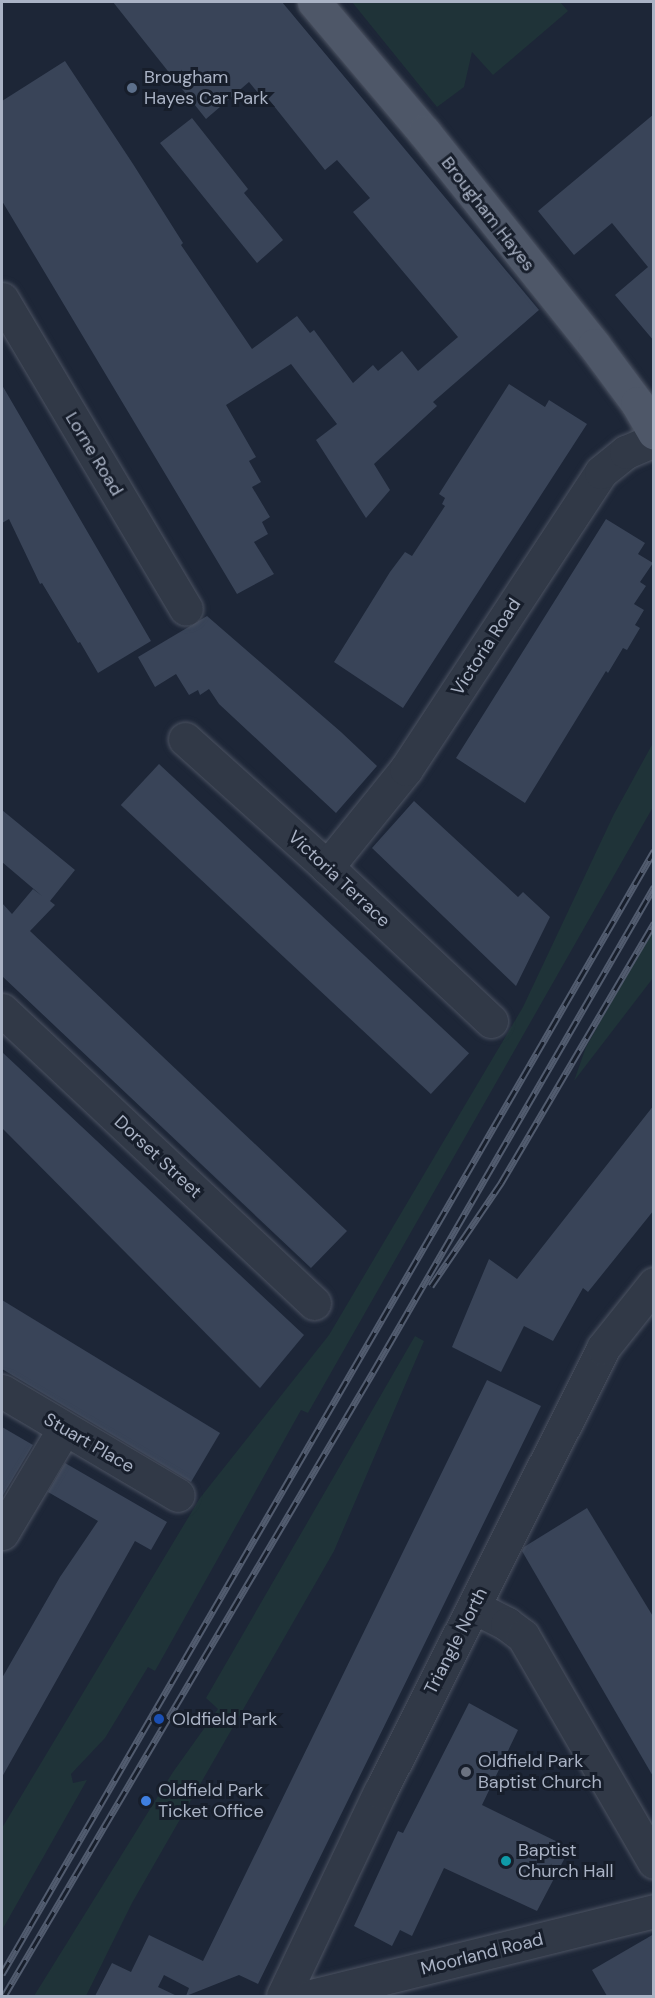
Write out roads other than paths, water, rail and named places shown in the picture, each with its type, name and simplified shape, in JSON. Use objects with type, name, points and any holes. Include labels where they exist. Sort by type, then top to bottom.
[{"type":"main road","name":"Brougham Hayes","points":[[314,2],[424,132],[594,345],[637,403],[654,433]]},
{"type":"street","name":"Lorne Road","points":[[2,299],[186,609]]},
{"type":"street","name":"Victoria Road","points":[[327,867],[406,769],[601,472],[626,452],[654,440]]},
{"type":"street","name":"Victoria Terrace","points":[[185,739],[327,867],[490,1021]]},
{"type":"street","name":"Dorset Street","points":[[2,1010],[314,1303]]},
{"type":"street","name":"Triangle North","points":[[283,1996],[380,1792],[603,1348],[651,1294]]},
{"type":"street","name":"Stuart Place","points":[[2,1391],[178,1495]]},
{"type":"street","points":[[2,1533],[64,1429]]},
{"type":"street","points":[[474,1607],[507,1624],[523,1636],[654,1862]]},
{"type":"street","name":"Moorland Road","points":[[311,1996],[654,1911]]},
{"type":"railway","points":[[2,1974],[654,851]]},
{"type":"railway","points":[[4,1996],[373,1372],[654,887]]},
{"type":"railway","points":[[431,1286],[501,1183],[654,923]]},
{"type":"place","name":"Brougham Hayes Car Park","points":[[132,88]]},
{"type":"place","name":"Oldfield Park","points":[[159,1719]]},
{"type":"place","name":"Oldfield Park Baptist Church","points":[[466,1772]]},
{"type":"place","name":"Oldfield Park Ticket Office","points":[[146,1801]]},
{"type":"place","name":"Baptist Church Hall","points":[[506,1861]]}]
